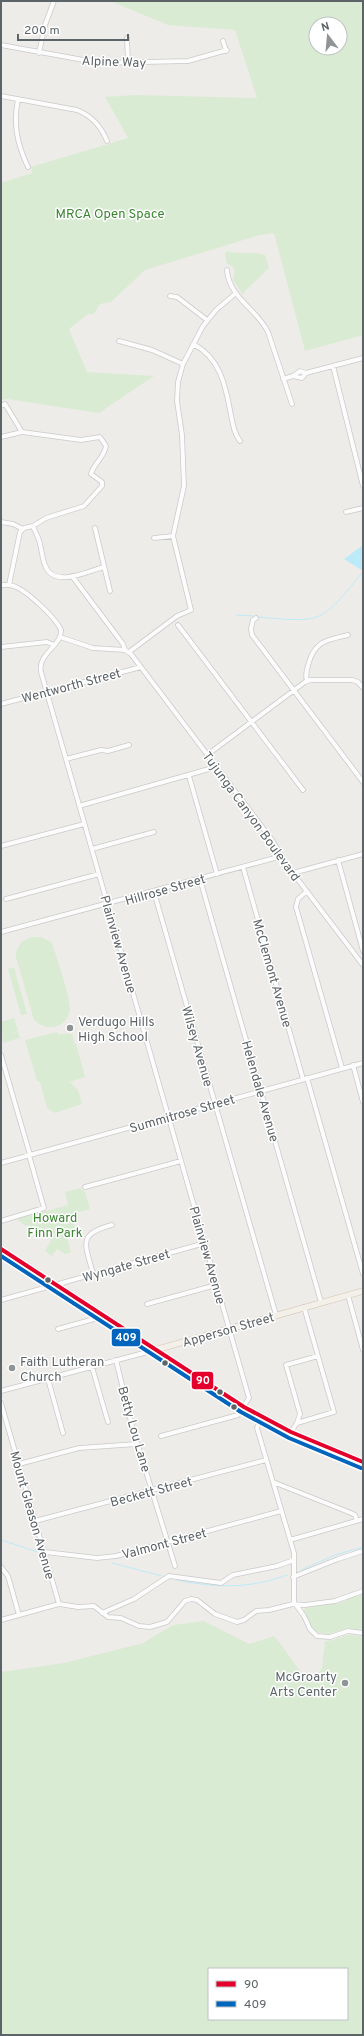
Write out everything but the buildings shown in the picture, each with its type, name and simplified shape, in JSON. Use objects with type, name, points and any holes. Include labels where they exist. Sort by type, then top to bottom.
[{"type":"main road","points":[[1,1249],[244,1407],[291,1432],[363,1462]]},
{"type":"main road","name":"Apperson Street","points":[[155,1350],[363,1291]]},
{"type":"street","points":[[39,53],[45,25],[53,2],[48,1]]},
{"type":"street","points":[[127,38],[128,62]]},
{"type":"street","name":"Alpine Way","points":[[1,45],[94,63],[188,61],[226,50],[223,41]]},
{"type":"street","points":[[1,96],[74,109],[85,114],[103,130],[107,141]]},
{"type":"street","points":[[18,99],[15,122],[23,155],[28,167]]},
{"type":"street","points":[[227,270],[228,278],[236,293],[266,328],[292,404]]},
{"type":"street","points":[[60,637],[93,648],[127,651],[177,616],[191,610],[173,536],[176,516],[184,489],[182,435],[177,395],[178,382],[183,364],[207,320],[236,293]]},
{"type":"street","points":[[170,296],[179,299],[207,320]]},
{"type":"street","points":[[119,341],[152,350],[183,364]]},
{"type":"street","points":[[193,344],[206,352],[219,369],[227,394],[235,434],[240,441]]},
{"type":"street","points":[[284,379],[293,376],[300,371],[306,373],[363,358]]},
{"type":"street","points":[[333,366],[363,486]]},
{"type":"street","points":[[3,405],[22,432]]},
{"type":"street","points":[[1,437],[22,432],[81,440],[100,437],[106,446],[104,455],[94,468],[92,474],[101,481],[102,486],[86,504],[78,509],[46,518],[33,526],[23,529],[17,537],[9,585]]},
{"type":"street","points":[[357,463],[363,462]]},
{"type":"street","points":[[346,512],[363,508]]},
{"type":"street","points":[[1,522],[13,524],[23,529]]},
{"type":"street","points":[[33,526],[40,542],[44,563],[49,572],[55,577],[72,576],[104,567]]},
{"type":"street","points":[[95,528],[110,591]]},
{"type":"street","points":[[154,538],[173,536]]},
{"type":"street","name":"Tujunga Canyon Boulevard","points":[[72,576],[363,965]]},
{"type":"street","points":[[1,585],[9,585],[20,589],[43,608],[59,626],[61,631],[60,637],[54,645],[47,642],[1,647]]},
{"type":"street","points":[[256,618],[253,620],[252,633],[363,782]]},
{"type":"street","points":[[178,625],[304,790]]},
{"type":"street","points":[[307,681],[306,674],[311,657],[317,646],[326,641],[348,635]]},
{"type":"street","name":"Plainview Avenue","points":[[54,645],[43,659],[40,667],[249,1398],[244,1407]]},
{"type":"street","name":"Wentworth Street","points":[[1,704],[141,667]]},
{"type":"street","points":[[207,755],[307,681],[352,680],[358,682],[363,688]]},
{"type":"street","points":[[66,759],[100,750],[108,751],[129,745]]},
{"type":"street","points":[[79,806],[189,776],[216,767]]},
{"type":"street","points":[[189,776],[217,874]]},
{"type":"street","points":[[1,846],[84,824]]},
{"type":"street","points":[[92,849],[154,832]]},
{"type":"street","points":[[293,873],[363,854]]},
{"type":"street","name":"Hillrose Street","points":[[1,932],[154,892],[282,856]]},
{"type":"street","points":[[338,860],[363,951]]},
{"type":"street","name":"McClemont Avenue","points":[[243,867],[363,1274]]},
{"type":"street","points":[[6,899],[99,874]]},
{"type":"street","name":"Helendale Avenue","points":[[200,879],[322,1302]]},
{"type":"street","name":"Wilsey Avenue","points":[[154,892],[276,1315]]},
{"type":"street","points":[[307,892],[298,899],[296,907],[342,1068]]},
{"type":"street","points":[[1,1055],[44,1208],[1,1221]]},
{"type":"street","name":"Summitrose Street","points":[[1,1163],[363,1062]]},
{"type":"street","points":[[353,1065],[363,1102]]},
{"type":"street","points":[[85,1187],[181,1160]]},
{"type":"street","points":[[93,1274],[86,1248],[87,1239],[90,1233],[97,1229],[112,1225]]},
{"type":"street","name":"Wyngate Street","points":[[1,1300],[205,1243]]},
{"type":"street","points":[[147,1304],[216,1285]]},
{"type":"street","points":[[348,1295],[363,1350]]},
{"type":"street","points":[[296,1423],[334,1412],[304,1307]]},
{"type":"street","points":[[58,1329],[94,1319],[98,1313]]},
{"type":"street","name":"Apperson Street","points":[[1,1391],[155,1350]]},
{"type":"street","points":[[291,1432],[300,1414],[286,1365],[318,1356]]},
{"type":"street","name":"Betty Lou Lane","points":[[116,1360],[137,1444],[153,1491],[175,1566]]},
{"type":"street","points":[[92,1367],[108,1422]]},
{"type":"street","points":[[48,1379],[63,1433]]},
{"type":"street","name":"Mount Gleason Avenue","points":[[1,1403],[59,1604]]},
{"type":"street","points":[[161,1436],[236,1416],[240,1414],[244,1407]]},
{"type":"street","points":[[262,1417],[257,1428],[290,1540],[294,1560],[293,1595],[295,1603],[304,1615],[310,1630],[317,1636],[330,1637],[349,1631],[363,1633]]},
{"type":"street","points":[[19,1464],[79,1448],[137,1444]]},
{"type":"street","name":"Beckett Street","points":[[36,1521],[266,1460]]},
{"type":"street","points":[[273,1482],[351,1513],[355,1515],[357,1521]]},
{"type":"street","name":"Valmont Street","points":[[45,1552],[104,1558],[281,1511]]},
{"type":"street","points":[[290,1540],[363,1519]]},
{"type":"street","points":[[293,1577],[338,1559],[363,1551]]},
{"type":"street","points":[[102,1613],[134,1599],[169,1576],[221,1583],[233,1575],[277,1566],[294,1560]]},
{"type":"street","points":[[1,1567],[8,1576],[19,1615]]},
{"type":"street","points":[[1,1620],[59,1604],[78,1607],[92,1605],[110,1617],[120,1618],[139,1626],[150,1627],[167,1622],[184,1601],[191,1599],[200,1602],[212,1613],[234,1622],[244,1620],[256,1610],[269,1610],[295,1603],[305,1605],[337,1601],[363,1592]]},
{"type":"green space","name":"MRCA Open Space","points":[[110,1],[363,1],[363,335],[305,351],[274,233],[260,235],[145,270],[111,302],[100,304],[94,314],[88,314],[69,329],[87,372],[154,376],[99,413],[7,399],[1,400],[1,183],[32,173],[31,167],[128,138],[105,97],[135,95],[257,98],[235,30],[168,25]]},
{"type":"green space","points":[[226,251],[265,255],[269,268],[245,291],[243,295],[233,280],[235,271],[232,266],[227,264],[225,255]]},
{"type":"green space","points":[[32,937],[42,937],[52,943],[70,1004],[69,1015],[66,1020],[54,1027],[39,1024],[34,1020],[16,957],[16,952],[21,942]]},
{"type":"green space","points":[[14,967],[27,1014],[21,1015],[8,969]]},
{"type":"green space","points":[[14,1018],[18,1031],[9,1034],[18,1032],[20,1038],[3,1043],[1,1022]]},
{"type":"green space","points":[[57,1032],[58,1035],[68,1033],[72,1034],[85,1077],[70,1082],[78,1090],[82,1104],[55,1113],[47,1108],[40,1082],[37,1081],[25,1040]]},
{"type":"green space","name":"Howard Finn Park","points":[[80,1188],[85,1192],[90,1209],[72,1214],[76,1231],[66,1235],[71,1252],[65,1254],[57,1249],[52,1256],[45,1251],[51,1240],[27,1225],[25,1226],[17,1219],[68,1205],[65,1192]]},
{"type":"green space","points":[[363,1595],[363,1630],[348,1628],[329,1634],[316,1632],[310,1626],[304,1611],[305,1608],[340,1603],[354,1596]]},
{"type":"green space","points":[[204,1621],[249,1644],[274,1636],[302,1673],[313,1682],[322,1668],[325,1641],[347,1635],[360,1636],[363,1640],[363,2035],[1,2035],[1,1672],[64,1663],[143,1643],[173,1625]]},
{"type":"water","points":[[363,545],[363,571],[344,559]]},
{"type":"waterway","points":[[258,617],[297,620],[320,616],[338,601],[363,572]]},
{"type":"waterway","points":[[237,615],[253,616]]},
{"type":"waterway","points":[[1,1540],[38,1552]]},
{"type":"waterway","points":[[301,1570],[335,1555],[363,1547]]},
{"type":"waterway","points":[[112,1563],[162,1576]]},
{"type":"waterway","points":[[177,1580],[205,1585],[232,1586],[260,1583],[287,1575]]},
{"type":"transit line","name":"90","points":[[1,1249],[244,1407],[291,1432],[363,1462]]},
{"type":"transit line","name":"409","points":[[1,1256],[241,1412],[289,1438],[361,1468]]},
{"type":"place","name":"Verdugo Hills High School","points":[[70,1028]]},
{"type":"place","name":"Faith Lutheran Church","points":[[12,1368]]},
{"type":"place","name":"McGroarty Arts Center","points":[[345,1683]]}]
